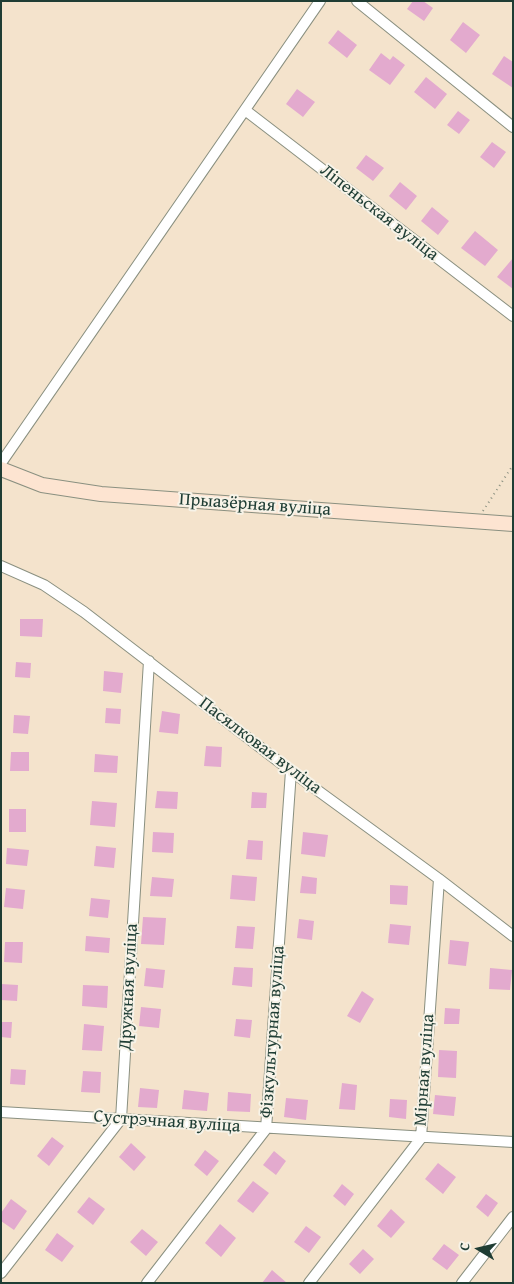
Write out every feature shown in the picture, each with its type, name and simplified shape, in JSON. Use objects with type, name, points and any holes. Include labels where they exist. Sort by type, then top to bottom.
[{"type":"street","points":[[1,463],[320,1]]},
{"type":"street","points":[[357,1],[513,127]]},
{"type":"street","name":"Ліпеньская вуліца","points":[[245,110],[513,316]]},
{"type":"street","name":"Прыазёрная вуліца","points":[[1,469],[42,485],[101,494],[513,524]]},
{"type":"street","name":"Пасялковая вуліца","points":[[1,566],[44,585],[84,612],[291,771],[439,879],[513,936]]},
{"type":"street","name":"Дружная вуліца","points":[[121,1119],[149,661]]},
{"type":"street","name":"Фізкультурная вуліца","points":[[147,1283],[266,1128],[291,771]]},
{"type":"street","name":"Мірная вуліца","points":[[309,1283],[420,1138],[439,879]]},
{"type":"street","name":"Сустрэчная вуліца","points":[[1,1112],[513,1142]]},
{"type":"street","points":[[1,1273],[121,1119]]},
{"type":"street","points":[[462,1283],[513,1218]]},
{"type":"path","points":[[476,521],[513,465]]},
{"type":"building","points":[[413,1],[423,1],[433,8],[424,21],[407,9]]},
{"type":"building","points":[[463,22],[480,35],[466,53],[450,40]]},
{"type":"building","points":[[338,30],[357,45],[347,58],[328,43]]},
{"type":"building","points":[[381,53],[390,60],[393,56],[405,65],[390,85],[369,70]]},
{"type":"building","points":[[504,56],[513,62],[513,88],[492,74]]},
{"type":"building","points":[[426,77],[447,94],[435,109],[414,92]]},
{"type":"building","points":[[297,89],[315,102],[303,117],[286,104]]},
{"type":"building","points":[[458,111],[470,120],[459,134],[447,125]]},
{"type":"building","points":[[492,142],[506,152],[494,168],[480,157]]},
{"type":"building","points":[[366,155],[384,168],[373,181],[356,168]]},
{"type":"building","points":[[400,182],[417,196],[406,210],[389,196]]},
{"type":"building","points":[[432,207],[449,221],[438,235],[421,221]]},
{"type":"building","points":[[475,231],[498,250],[485,266],[461,248]]},
{"type":"building","points":[[513,258],[513,289],[497,277]]},
{"type":"building","points":[[20,619],[43,619],[42,637],[20,636]]},
{"type":"building","points":[[16,662],[31,663],[30,678],[15,677]]},
{"type":"building","points":[[104,671],[123,673],[121,693],[103,691]]},
{"type":"building","points":[[106,708],[121,709],[120,724],[105,723]]},
{"type":"building","points":[[162,711],[180,714],[178,734],[159,732]]},
{"type":"building","points":[[14,715],[30,716],[28,734],[13,733]]},
{"type":"building","points":[[206,746],[222,747],[221,767],[204,766]]},
{"type":"building","points":[[11,752],[29,752],[29,771],[10,771]]},
{"type":"building","points":[[95,754],[118,756],[117,773],[94,772]]},
{"type":"building","points":[[157,791],[178,792],[177,809],[155,808]]},
{"type":"building","points":[[252,792],[267,793],[266,808],[251,808]]},
{"type":"building","points":[[92,801],[117,803],[115,827],[90,825]]},
{"type":"building","points":[[9,809],[26,809],[26,832],[9,832]]},
{"type":"building","points":[[153,832],[174,833],[173,853],[152,852]]},
{"type":"building","points":[[303,832],[328,835],[325,857],[301,854]]},
{"type":"building","points":[[248,840],[263,841],[262,860],[246,859]]},
{"type":"building","points":[[96,846],[116,848],[114,868],[94,866]]},
{"type":"building","points":[[7,848],[29,850],[27,866],[6,864]]},
{"type":"building","points":[[232,875],[257,877],[255,901],[230,899]]},
{"type":"building","points":[[302,876],[317,878],[316,894],[300,893]]},
{"type":"building","points":[[152,877],[174,879],[172,897],[150,896]]},
{"type":"building","points":[[390,885],[408,886],[407,905],[390,904]]},
{"type":"building","points":[[6,888],[25,890],[23,909],[4,907]]},
{"type":"building","points":[[91,898],[110,900],[108,918],[89,916]]},
{"type":"building","points":[[143,917],[166,918],[164,945],[141,944]]},
{"type":"building","points":[[299,919],[314,921],[312,940],[297,938]]},
{"type":"building","points":[[390,924],[411,926],[409,945],[388,943]]},
{"type":"building","points":[[237,926],[255,927],[253,949],[235,948]]},
{"type":"building","points":[[86,936],[110,938],[109,953],[85,951]]},
{"type":"building","points":[[450,940],[469,942],[466,966],[448,964]]},
{"type":"building","points":[[5,942],[23,942],[22,963],[4,962]]},
{"type":"building","points":[[234,967],[253,968],[252,987],[232,985]]},
{"type":"building","points":[[146,968],[165,970],[163,988],[144,986]]},
{"type":"building","points":[[490,968],[512,970],[510,990],[489,989]]},
{"type":"building","points":[[1,984],[18,985],[17,1001],[1,1000]]},
{"type":"building","points":[[83,985],[108,986],[107,1008],[82,1006]]},
{"type":"building","points":[[362,991],[374,999],[360,1023],[347,1016]]},
{"type":"building","points":[[141,1007],[161,1009],[159,1028],[139,1026]]},
{"type":"building","points":[[445,1008],[460,1009],[459,1024],[444,1024]]},
{"type":"building","points":[[236,1019],[252,1020],[250,1038],[234,1036]]},
{"type":"building","points":[[1,1022],[12,1022],[11,1038],[1,1037]]},
{"type":"building","points":[[84,1024],[104,1026],[102,1051],[82,1050]]},
{"type":"building","points":[[439,1050],[457,1051],[456,1078],[438,1077]]},
{"type":"building","points":[[11,1069],[26,1070],[25,1085],[10,1084]]},
{"type":"building","points":[[83,1071],[101,1072],[100,1093],[81,1092]]},
{"type":"building","points":[[342,1083],[357,1085],[355,1110],[339,1109]]},
{"type":"building","points":[[140,1088],[159,1090],[157,1108],[138,1107]]},
{"type":"building","points":[[184,1090],[209,1093],[207,1111],[182,1109]]},
{"type":"building","points":[[228,1092],[251,1094],[250,1112],[227,1111]]},
{"type":"building","points":[[435,1095],[456,1097],[454,1116],[433,1114]]},
{"type":"building","points":[[286,1098],[308,1100],[306,1120],[284,1117]]},
{"type":"building","points":[[390,1099],[407,1100],[406,1119],[389,1117]]},
{"type":"building","points":[[52,1137],[64,1146],[49,1166],[37,1156]]},
{"type":"building","points":[[131,1143],[146,1157],[134,1171],[119,1157]]},
{"type":"building","points":[[205,1150],[219,1161],[207,1176],[194,1165]]},
{"type":"building","points":[[274,1151],[286,1161],[276,1175],[263,1165]]},
{"type":"building","points":[[438,1163],[456,1177],[443,1194],[425,1179]]},
{"type":"building","points":[[253,1181],[269,1193],[253,1213],[237,1201]]},
{"type":"building","points":[[342,1184],[354,1194],[345,1206],[333,1196]]},
{"type":"building","points":[[486,1194],[498,1203],[488,1217],[476,1207]]},
{"type":"building","points":[[89,1197],[105,1209],[93,1225],[77,1212]]},
{"type":"building","points":[[11,1199],[27,1211],[14,1230],[1,1221],[1,1213]]},
{"type":"building","points":[[391,1209],[405,1222],[391,1238],[377,1226]]},
{"type":"building","points":[[220,1224],[236,1238],[221,1257],[205,1243]]},
{"type":"building","points":[[306,1226],[321,1237],[309,1253],[294,1242]]},
{"type":"building","points":[[142,1229],[158,1242],[146,1256],[130,1242]]},
{"type":"building","points":[[57,1233],[74,1246],[62,1262],[45,1250]]},
{"type":"building","points":[[444,1244],[459,1255],[447,1270],[432,1259]]},
{"type":"building","points":[[363,1249],[374,1259],[360,1274],[349,1264]]},
{"type":"building","points":[[272,1270],[287,1283],[262,1283]]}]
